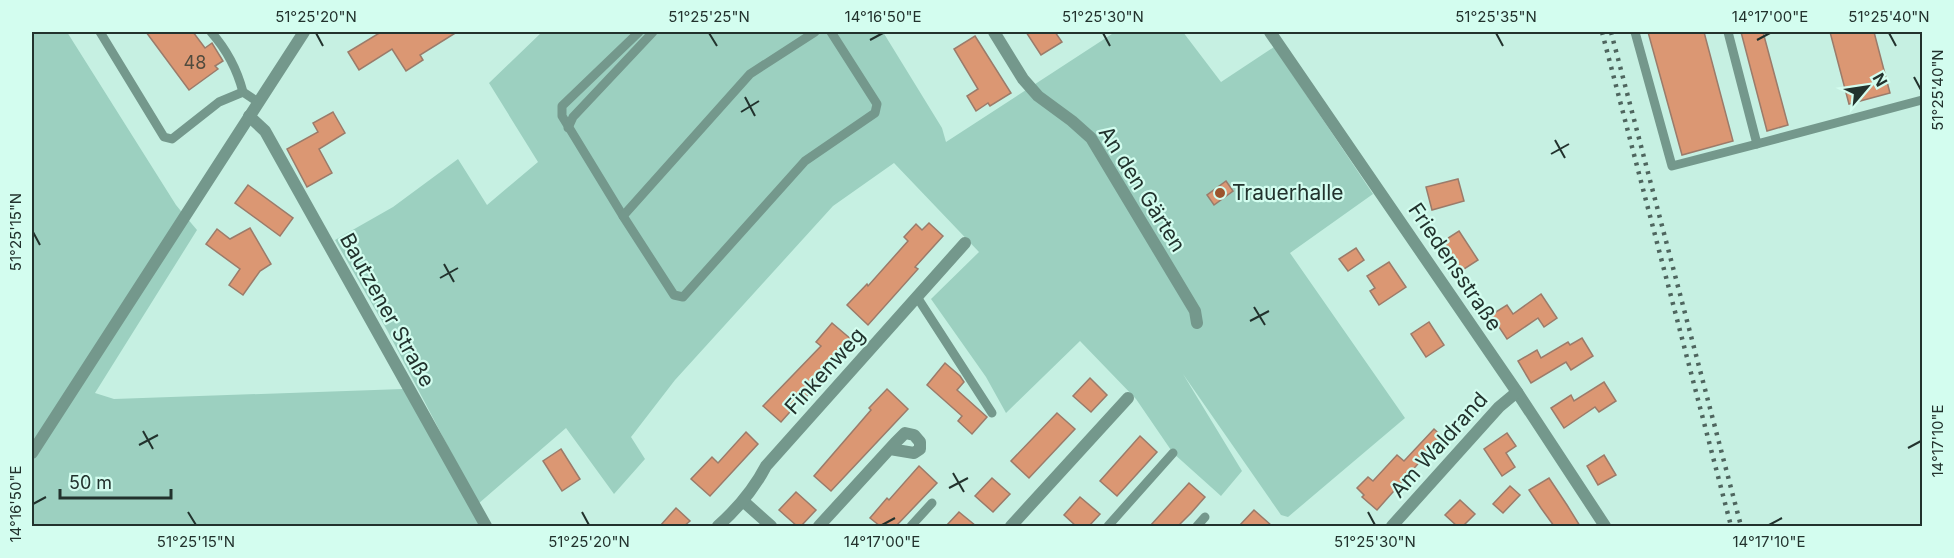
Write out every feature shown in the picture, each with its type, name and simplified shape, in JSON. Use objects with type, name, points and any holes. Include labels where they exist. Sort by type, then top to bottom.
[{"type":"street","points":[[32,453],[304,32]]},
{"type":"street","name":"An den Gärten","points":[[994,32],[1023,79],[1038,96],[1091,138],[1195,311],[1197,323]]},
{"type":"street","name":"Friedensstraße","points":[[1270,32],[1517,393],[1605,526]]},
{"type":"street","name":"Bautzener Straße","points":[[249,116],[265,131],[486,526]]},
{"type":"street","name":"Finkenweg","points":[[718,526],[757,484],[766,466],[965,243]]},
{"type":"street","name":"Am Waldrand","points":[[1392,526],[1499,407],[1517,393]]},
{"type":"street","points":[[1011,526],[1128,398]]},
{"type":"street","points":[[819,526],[890,449]]},
{"type":"street","points":[[743,501],[771,526]]},
{"type":"lane","points":[[100,32],[164,137],[172,139],[219,102],[243,92]]},
{"type":"lane","points":[[211,32],[238,71],[243,92],[258,102]]},
{"type":"lane","points":[[639,32],[562,106],[562,116],[674,295],[683,297],[805,161],[875,113],[877,104],[831,32]]},
{"type":"lane","points":[[568,128],[573,117],[653,32]]},
{"type":"lane","points":[[623,216],[750,74],[815,32]]},
{"type":"lane","points":[[1635,32],[1672,166],[1923,100]]},
{"type":"lane","points":[[1728,32],[1757,144]]},
{"type":"lane","points":[[917,297],[992,413]]},
{"type":"lane","points":[[1108,526],[1173,453]]},
{"type":"lane","points":[[911,526],[932,503]]},
{"type":"lane","points":[[1197,526],[1205,517]]},
{"type":"green space","points":[[32,32],[67,32],[185,216],[32,452]]},
{"type":"green space","points":[[542,32],[883,32],[942,128],[946,142],[1115,32],[1183,32],[1221,82],[1274,47],[1373,194],[1290,253],[1405,418],[1288,517],[1281,515],[1183,374],[1242,471],[1221,496],[1173,453],[1136,399],[1080,341],[1006,413],[986,377],[931,299],[979,252],[894,163],[833,206],[675,380],[631,437],[645,459],[614,494],[566,428],[478,504],[387,330],[335,240],[393,207],[458,159],[487,205],[538,162],[489,83]]},
{"type":"green space","points":[[186,217],[197,230],[95,393],[114,399],[403,389],[482,526],[32,526],[32,454]]},
{"type":"building","points":[[146,32],[193,32],[205,48],[212,43],[223,61],[215,66],[218,69],[189,90]]},
{"type":"building","points":[[381,32],[457,32],[420,55],[423,60],[406,71],[392,49],[359,70],[348,52]]},
{"type":"building","points":[[1026,32],[1055,32],[1062,42],[1041,55]]},
{"type":"building","points":[[1648,32],[1704,32],[1733,141],[1682,155]]},
{"type":"building","points":[[1741,32],[1763,32],[1788,125],[1767,131]]},
{"type":"building","points":[[1830,32],[1874,32],[1890,93],[1849,104]]},
{"type":"building","points":[[975,36],[1011,93],[990,106],[988,103],[976,111],[967,96],[978,89],[954,49]]},
{"type":"building","points":[[333,112],[345,133],[319,149],[332,173],[307,187],[287,149],[318,132],[313,123]]},
{"type":"building","points":[[1458,179],[1464,201],[1432,210],[1426,187]]},
{"type":"building","name":"Trauerhalle","points":[[1226,181],[1233,191],[1214,205],[1207,195]]},
{"type":"building","points":[[248,185],[293,218],[280,236],[235,203]]},
{"type":"building","points":[[929,223],[943,236],[915,267],[918,269],[868,325],[847,305],[867,284],[868,286],[908,241],[904,237],[916,224],[922,230]]},
{"type":"building","points":[[250,228],[271,264],[260,271],[243,295],[229,285],[240,269],[206,244],[217,229],[230,239]]},
{"type":"building","points":[[1459,231],[1478,260],[1461,271],[1442,242]]},
{"type":"building","points":[[1356,248],[1364,260],[1348,271],[1339,259]]},
{"type":"building","points":[[1389,262],[1406,287],[1379,305],[1370,291],[1375,288],[1367,276]]},
{"type":"building","points":[[1541,294],[1557,318],[1544,327],[1538,318],[1507,339],[1491,315],[1507,305],[1513,314]]},
{"type":"building","points":[[1429,322],[1444,345],[1426,357],[1411,334]]},
{"type":"building","points":[[832,323],[852,340],[821,375],[825,378],[807,396],[805,395],[781,422],[763,406],[821,346],[816,342]]},
{"type":"building","points":[[1582,338],[1593,356],[1571,370],[1566,362],[1531,383],[1518,361],[1537,350],[1541,358],[1568,342],[1570,345]]},
{"type":"building","points":[[945,363],[964,382],[957,390],[987,417],[972,434],[958,421],[962,416],[927,385]]},
{"type":"building","points":[[1090,378],[1107,395],[1091,412],[1073,396]]},
{"type":"building","points":[[1604,382],[1616,401],[1599,412],[1595,407],[1564,428],[1551,408],[1571,395],[1574,401]]},
{"type":"building","points":[[887,389],[908,409],[831,491],[814,476]]},
{"type":"building","points":[[1057,413],[1075,429],[1029,478],[1011,461]]},
{"type":"building","points":[[1434,429],[1445,439],[1426,459],[1424,457],[1377,510],[1362,497],[1364,495],[1357,488],[1368,477],[1373,481],[1397,455],[1404,461]]},
{"type":"building","points":[[746,432],[758,444],[710,496],[691,479],[712,457],[718,463]]},
{"type":"building","points":[[1507,433],[1516,446],[1506,453],[1515,467],[1502,476],[1484,449]]},
{"type":"building","points":[[1140,436],[1157,452],[1117,496],[1100,481]]},
{"type":"building","points":[[561,449],[580,479],[562,491],[543,461]]},
{"type":"building","points":[[1604,455],[1616,475],[1598,485],[1587,466]]},
{"type":"building","points":[[919,466],[937,483],[896,526],[880,526],[870,518]]},
{"type":"building","points":[[992,478],[1010,494],[993,512],[975,496]]},
{"type":"building","points":[[1549,478],[1580,526],[1554,526],[1529,490]]},
{"type":"building","points":[[1189,483],[1205,497],[1191,513],[1178,526],[1150,526]]},
{"type":"building","points":[[1510,486],[1520,495],[1503,513],[1493,504]]},
{"type":"building","points":[[796,492],[816,510],[801,526],[797,526],[779,510]]},
{"type":"building","points":[[1080,497],[1100,514],[1089,526],[1076,526],[1064,515]]},
{"type":"building","points":[[1460,500],[1475,514],[1463,526],[1457,526],[1445,515]]},
{"type":"building","points":[[676,508],[690,521],[684,526],[660,526]]},
{"type":"building","points":[[1254,510],[1272,526],[1239,526]]},
{"type":"building","points":[[959,512],[976,526],[946,526]]},
{"type":"railway","points":[[1602,32],[1731,526]]},
{"type":"railway","points":[[1611,32],[1741,526]]},
{"type":"place","name":"Trauerhalle","points":[[1220,193]]}]
